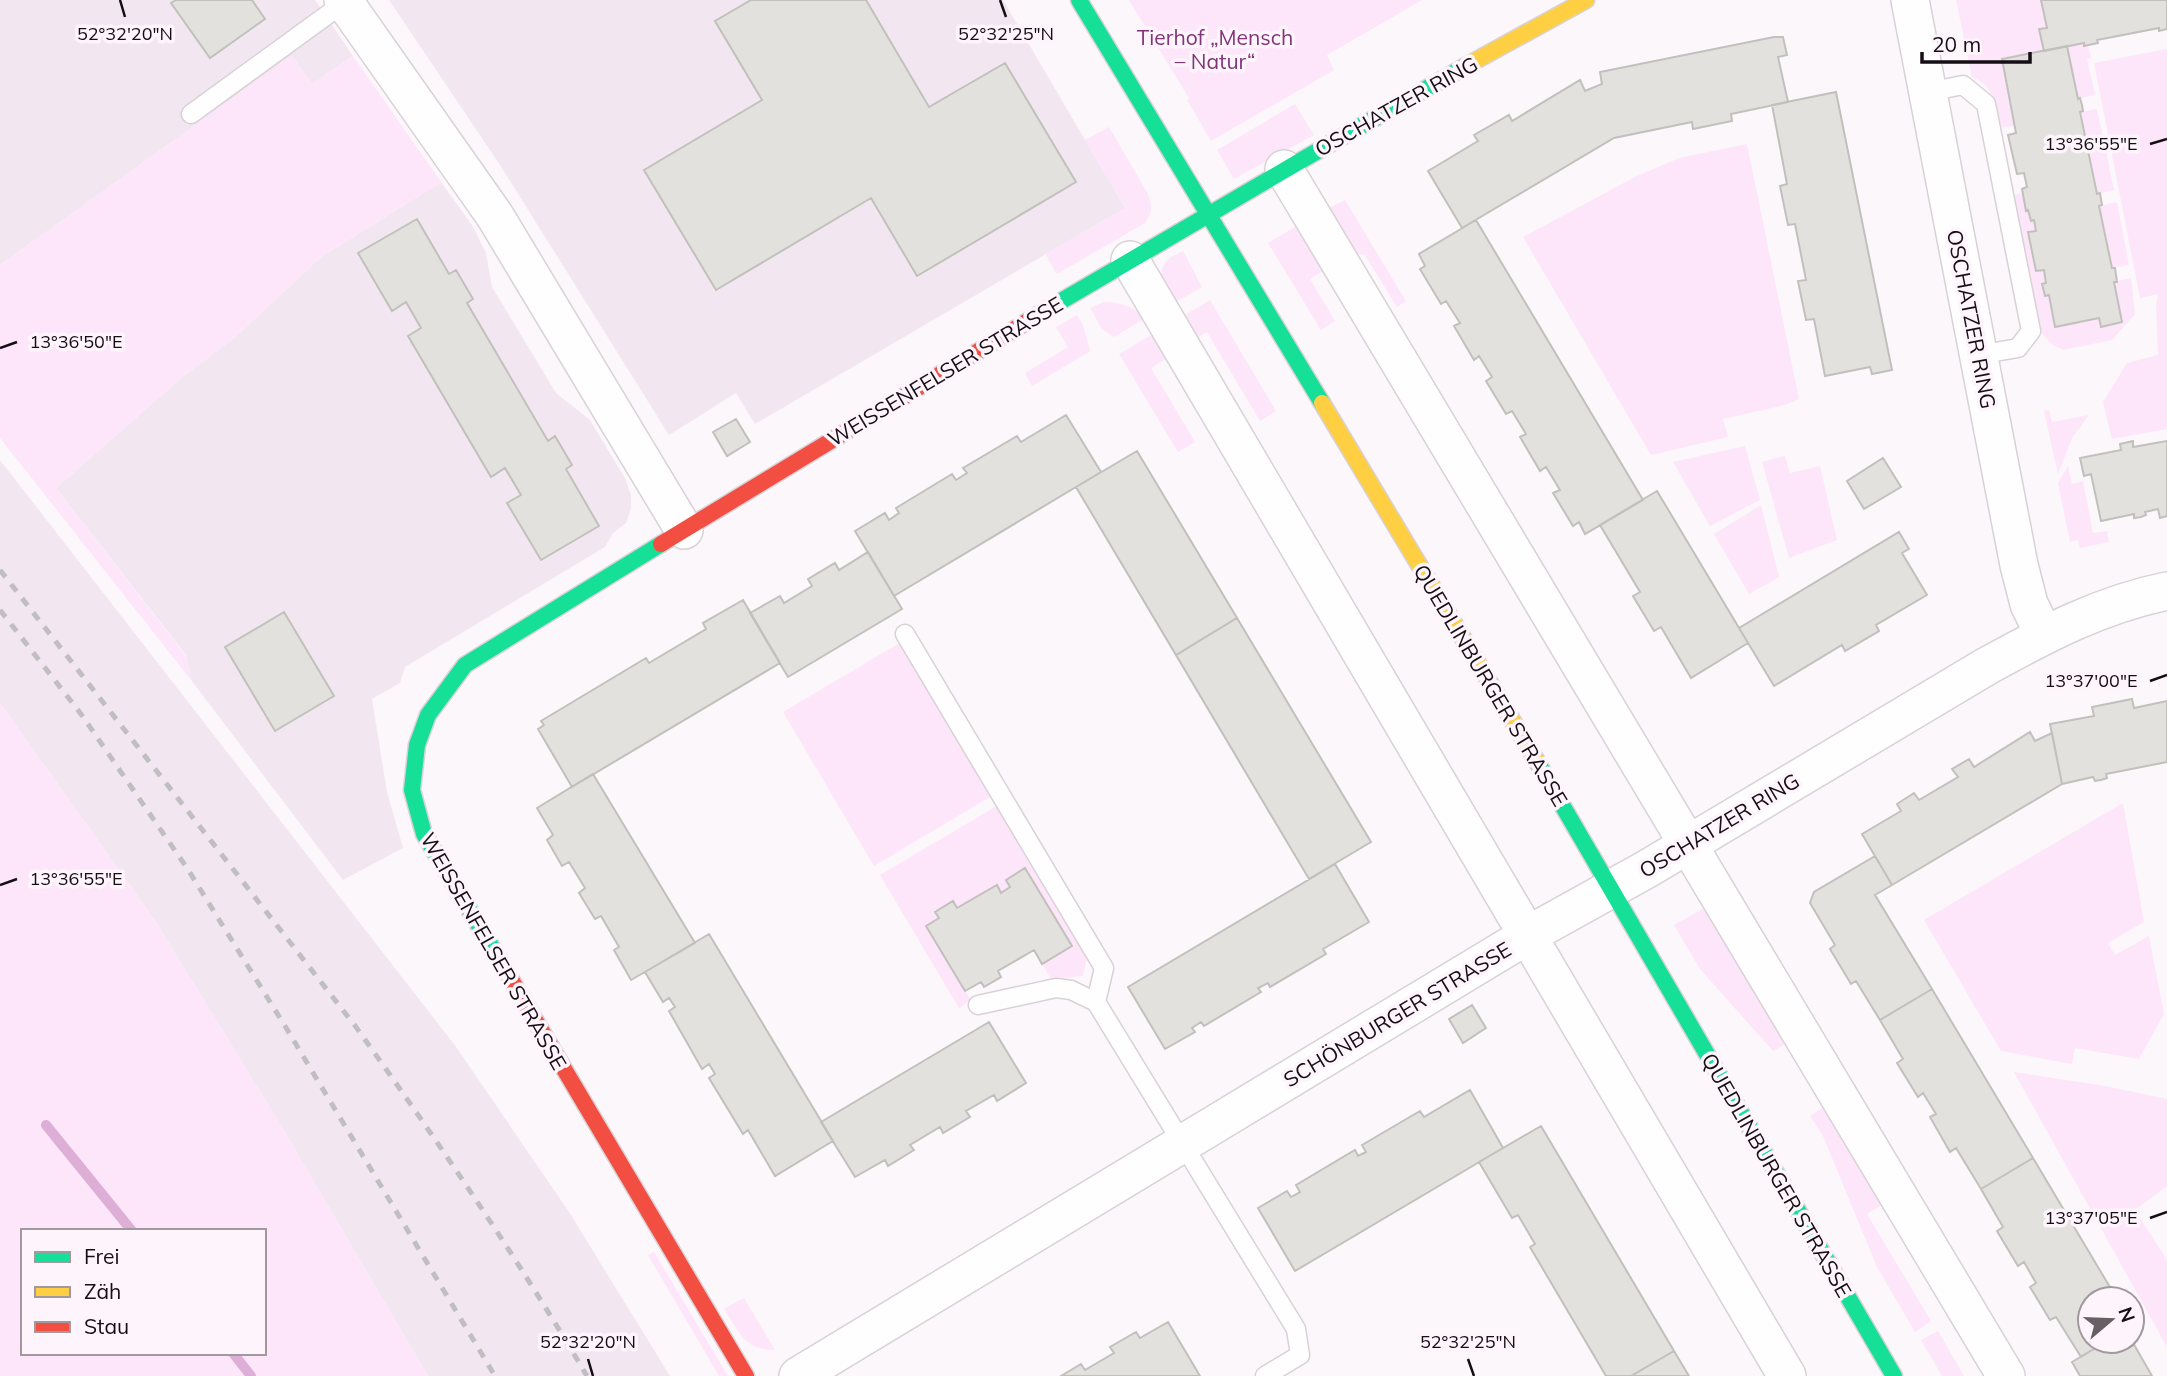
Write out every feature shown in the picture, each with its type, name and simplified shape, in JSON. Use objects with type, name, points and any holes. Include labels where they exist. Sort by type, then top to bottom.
[{"type":"street","name":"QUEDLINBURGER STRASSE","points":[[1079,0],[1612,888],[1805,1228],[1894,1376]]},
{"type":"street","name":"OSCHATZER RING","points":[[1208,214],[1283,169],[1586,0]]},
{"type":"street","name":"OSCHATZER RING","points":[[1910,0],[2019,565],[2029,604],[2044,635]]},
{"type":"street","points":[[344,1],[495,216],[684,530]]},
{"type":"street","points":[[1283,169],[2006,1376]]},
{"type":"street","name":"WEISSENFELSER STRASSE","points":[[746,1376],[424,834],[412,790],[417,745],[428,715],[465,665],[1208,214]]},
{"type":"street","points":[[1130,260],[1787,1376]]},
{"type":"street","name":"OSCHATZER RING","points":[[1612,888],[2044,635],[2105,608],[2167,591]]},
{"type":"street","name":"SCHÖNBURGER STRASSE","points":[[798,1376],[1528,935],[1612,888]]},
{"type":"lane","points":[[191,114],[344,1]]},
{"type":"lane","points":[[1928,92],[1963,85],[1986,104],[2031,331],[2018,348],[1978,355]]},
{"type":"lane","points":[[905,634],[1104,968],[1096,1002]]},
{"type":"lane","points":[[978,1005],[1056,988],[1071,990],[1096,1002],[1296,1329],[1300,1355],[1265,1376]]},
{"type":"shaded area","points":[[0,0],[315,0],[353,56],[312,84],[292,56],[0,265]]},
{"type":"shaded area","points":[[389,0],[1003,0],[1125,208],[755,424],[736,393],[669,435],[500,165]]},
{"type":"shaded area","points":[[441,182],[472,225],[486,253],[492,287],[556,393],[590,420],[626,480],[631,496],[631,508],[626,523],[613,533],[605,547],[405,667],[400,683],[372,699],[387,792],[403,848],[343,880],[191,680],[186,655],[56,488],[181,378],[234,338],[321,257]]},
{"type":"shaded area","points":[[0,460],[454,1044],[569,1212],[670,1376],[428,1376],[280,1124],[156,922],[0,703]]},
{"type":"green space","name":"Tierhof „Mensch – Natur“","points":[[1129,0],[1422,0],[1327,55],[1334,70],[1211,141],[1187,100],[1189,98]]},
{"type":"green space","points":[[1956,0],[2041,0],[2047,28],[2040,29],[2044,51],[2002,59],[2015,125],[2000,128],[1990,91],[1972,77]]},
{"type":"green space","points":[[2084,43],[2084,46],[2088,45],[2091,58],[2087,59],[2095,95],[2078,99],[2067,46]]},
{"type":"green space","points":[[2167,49],[2167,429],[2112,439],[2103,402],[2127,363],[2158,355],[2158,294],[2140,298],[2094,63]]},
{"type":"green space","points":[[292,55],[312,84],[353,56],[441,182],[321,257],[234,338],[181,378],[56,488],[186,656],[191,680],[0,438],[0,265]]},
{"type":"green space","points":[[1295,104],[1314,135],[1234,179],[1217,150]]},
{"type":"green space","points":[[2097,109],[2114,190],[2097,194],[2080,112]]},
{"type":"green space","points":[[1109,127],[1148,194],[1151,213],[1145,223],[1057,274],[1045,254],[1125,208],[1085,140]]},
{"type":"green space","points":[[1747,144],[1799,399],[1785,405],[1723,419],[1728,437],[1651,455],[1523,237],[1635,177],[1679,158]]},
{"type":"green space","points":[[2027,192],[2036,231],[2028,233],[2036,271],[2044,270],[2044,296],[2049,295],[2055,327],[2099,318],[2101,326],[2122,322],[2114,282],[2131,278],[2135,314],[2112,340],[2063,350],[2050,343],[2041,332],[2014,195]]},
{"type":"green space","points":[[1345,200],[1406,301],[1397,307],[1365,255],[1345,251],[1321,212]]},
{"type":"green space","points":[[2117,202],[2129,265],[2112,268],[2099,206]]},
{"type":"green space","points":[[1300,224],[1327,269],[1310,279],[1335,321],[1321,330],[1268,243]]},
{"type":"green space","points":[[1183,251],[1202,287],[1167,307],[1161,274],[1167,261]]},
{"type":"green space","points":[[1210,300],[1276,411],[1260,421],[1207,332],[1188,343],[1175,321]]},
{"type":"green space","points":[[1104,302],[1126,306],[1144,319],[1114,337],[1102,329],[1090,308]]},
{"type":"green space","points":[[1077,315],[1083,325],[1090,351],[1032,386],[1025,373],[1068,347],[1056,327]]},
{"type":"green space","points":[[1153,334],[1167,358],[1151,368],[1195,442],[1178,452],[1119,354]]},
{"type":"green space","points":[[2049,410],[2052,422],[2089,415],[2072,438],[2058,474],[2044,411]]},
{"type":"green space","points":[[1745,446],[1760,500],[1710,526],[1673,462]]},
{"type":"green space","points":[[1785,456],[1790,473],[1820,466],[1837,540],[1789,558],[1762,462]]},
{"type":"green space","points":[[2068,466],[2072,484],[2083,481],[2093,533],[2107,531],[2109,542],[2080,548],[2078,540],[2070,542],[2058,483]]},
{"type":"green space","points":[[1761,505],[1779,577],[1749,594],[1714,534]]},
{"type":"green space","points":[[903,641],[993,795],[874,866],[783,712]]},
{"type":"green space","points":[[0,703],[156,922],[280,1124],[428,1376],[0,1376]]},
{"type":"green space","points":[[2123,803],[2144,922],[2108,943],[2115,955],[2149,936],[2164,1014],[2139,1059],[2075,1048],[2072,1064],[2001,1051],[1924,920]]},
{"type":"green space","points":[[1000,804],[1088,953],[1083,976],[1051,979],[1042,964],[1072,946],[1025,868],[1006,880],[1010,887],[1001,893],[996,885],[957,908],[952,901],[935,911],[939,918],[926,926],[971,1000],[959,1008],[880,875]]},
{"type":"green space","points":[[1706,907],[1790,1041],[1773,1051],[1700,969],[1674,925]]},
{"type":"green space","points":[[2014,1072],[2167,1099],[2167,1186],[2135,1210],[2167,1260],[2167,1347],[2146,1309],[2146,1285],[2133,1285]]},
{"type":"green space","points":[[1827,1105],[1885,1203],[1867,1214],[1931,1321],[1915,1332],[1877,1267],[1823,1136],[1810,1116]]},
{"type":"green space","points":[[654,1252],[728,1376],[719,1376],[648,1255]]},
{"type":"green space","points":[[744,1298],[775,1350],[749,1343],[739,1333],[724,1309]]},
{"type":"green space","points":[[1938,1331],[1964,1376],[1942,1376],[1921,1340]]},
{"type":"building","points":[[176,0],[252,0],[265,19],[210,58],[171,3]]},
{"type":"building","points":[[751,0],[866,0],[929,107],[1005,63],[1076,182],[917,276],[871,198],[716,290],[644,170],[762,100],[715,21]]},
{"type":"building","points":[[2041,0],[2167,0],[2167,29],[2159,31],[2159,28],[2097,40],[2098,43],[2084,46],[2084,43],[2044,51],[2039,29],[2047,28]]},
{"type":"building","points":[[1783,37],[1787,55],[1778,57],[1788,102],[1731,114],[1732,121],[1693,129],[1692,122],[1614,138],[1462,228],[1428,171],[1478,141],[1474,135],[1509,115],[1512,121],[1580,80],[1585,91],[1602,84],[1600,72]]},
{"type":"building","points":[[2067,46],[2078,99],[2080,98],[2082,105],[2083,111],[2080,112],[2097,194],[2100,193],[2102,205],[2099,206],[2112,268],[2115,268],[2117,282],[2114,282],[2122,322],[2101,327],[2099,318],[2055,327],[2049,295],[2045,296],[2042,284],[2046,283],[2044,270],[2036,271],[2028,232],[2036,231],[2034,220],[2031,221],[2028,210],[2026,211],[2022,189],[2027,187],[2024,173],[2017,174],[2008,135],[2016,133],[2002,59]]},
{"type":"building","points":[[1836,92],[1892,370],[1872,374],[1870,367],[1825,376],[1814,319],[1806,320],[1798,281],[1806,280],[1795,224],[1788,225],[1780,186],[1787,184],[1772,105]]},
{"type":"building","points":[[417,219],[449,274],[456,270],[473,299],[467,303],[548,441],[555,436],[572,465],[566,469],[599,526],[541,560],[507,503],[521,495],[505,468],[491,477],[408,336],[421,328],[406,302],[392,311],[358,253]]},
{"type":"building","points":[[1476,220],[1643,500],[1585,534],[1579,522],[1573,526],[1553,493],[1560,490],[1546,467],[1540,471],[1520,437],[1526,434],[1512,411],[1506,414],[1486,381],[1492,377],[1479,356],[1474,360],[1454,326],[1460,323],[1446,301],[1441,304],[1420,269],[1425,266],[1419,254]]},
{"type":"building","points":[[1066,415],[1101,472],[894,596],[855,531],[885,513],[889,520],[899,513],[896,508],[952,474],[956,480],[967,473],[963,468],[1017,436],[1021,442]]},
{"type":"building","points":[[736,419],[750,442],[727,456],[713,432]]},
{"type":"building","points":[[2133,441],[2133,447],[2167,441],[2167,516],[2160,518],[2158,509],[2145,512],[2146,515],[2141,517],[2134,518],[2134,514],[2101,521],[2091,474],[2084,476],[2080,458],[2121,450],[2120,444]]},
{"type":"building","points":[[1137,451],[1237,618],[1176,655],[1076,487]]},
{"type":"building","points":[[1883,458],[1901,487],[1864,509],[1847,481]]},
{"type":"building","points":[[1657,491],[1748,643],[1691,678],[1661,627],[1654,631],[1633,596],[1640,592],[1600,525]]},
{"type":"building","points":[[1899,532],[1909,549],[1902,553],[1927,595],[1876,625],[1879,631],[1845,651],[1842,645],[1774,686],[1739,628]]},
{"type":"building","points":[[868,552],[902,609],[788,677],[750,613],[780,596],[784,603],[812,586],[808,579],[835,563],[839,570]]},
{"type":"building","points":[[743,600],[780,663],[572,787],[538,729],[544,725],[541,721],[646,658],[649,663],[706,629],[703,623]]},
{"type":"building","points":[[284,612],[334,696],[275,731],[225,647]]},
{"type":"building","points":[[1237,618],[1371,842],[1309,879],[1176,655]]},
{"type":"building","points":[[2132,699],[2134,708],[2167,701],[2167,762],[2106,774],[2107,778],[2101,780],[2095,781],[2093,777],[2062,784],[2050,724],[2094,716],[2092,707]]},
{"type":"building","points":[[2030,732],[2035,741],[2052,733],[2062,784],[1892,885],[1862,834],[1901,811],[1897,804],[1914,793],[1919,800],[1958,777],[1952,769],[1969,759],[1974,767]]},
{"type":"building","points":[[593,774],[695,943],[631,980],[614,950],[619,947],[601,916],[595,919],[579,893],[585,888],[569,862],[562,866],[547,840],[553,835],[537,808]]},
{"type":"building","points":[[1875,856],[1892,885],[1875,895],[1932,989],[1880,1020],[1856,981],[1851,984],[1830,949],[1835,945],[1810,903],[1814,892]]},
{"type":"building","points":[[1335,864],[1369,922],[1323,949],[1326,954],[1270,987],[1268,983],[1258,988],[1261,992],[1204,1026],[1201,1022],[1192,1028],[1195,1032],[1165,1049],[1128,987]]},
{"type":"building","points":[[1025,868],[1072,946],[1042,964],[1034,950],[998,971],[1001,977],[984,987],[981,982],[965,991],[926,926],[939,918],[935,912],[953,901],[957,908],[997,885],[1001,893],[1010,887],[1006,880]]},
{"type":"building","points":[[709,934],[833,1141],[775,1176],[748,1130],[743,1134],[709,1078],[715,1074],[709,1064],[702,1069],[669,1011],[675,1007],[669,998],[663,1002],[645,972]]},
{"type":"building","points":[[1932,989],[2033,1158],[1981,1189],[1956,1148],[1950,1152],[1930,1117],[1936,1114],[1923,1093],[1918,1097],[1897,1063],[1903,1059],[1880,1020]]},
{"type":"building","points":[[1472,1005],[1486,1028],[1463,1043],[1449,1019]]},
{"type":"building","points":[[989,1022],[1026,1083],[997,1101],[994,1095],[966,1111],[970,1117],[943,1133],[940,1127],[910,1145],[914,1150],[888,1166],[885,1160],[855,1177],[821,1122]]},
{"type":"building","points":[[1470,1090],[1503,1148],[1295,1271],[1258,1208],[1287,1191],[1291,1197],[1300,1192],[1296,1185],[1355,1150],[1358,1156],[1366,1152],[1362,1145],[1420,1111],[1424,1117]]},
{"type":"building","points":[[1541,1126],[1674,1351],[1631,1376],[1606,1376],[1530,1247],[1535,1244],[1518,1215],[1512,1218],[1479,1162]]},
{"type":"building","points":[[2033,1158],[2109,1285],[2076,1285],[2076,1349],[2056,1317],[2050,1320],[2030,1287],[2036,1283],[2024,1262],[2018,1266],[1997,1231],[2003,1227],[1981,1189]]},
{"type":"building","points":[[1168,1322],[1200,1376],[1061,1376],[1081,1364],[1085,1370],[1114,1353],[1110,1347],[1136,1332],[1140,1338]]},
{"type":"building","points":[[1674,1351],[1689,1376],[1631,1376]]},
{"type":"building","points":[[2084,1355],[2140,1355],[2152,1376],[2080,1376],[2072,1362]]},
{"type":"waterway","points":[[46,1125],[130,1229]]},
{"type":"waterway","points":[[235,1355],[251,1376]]},
{"type":"railway","points":[[0,570],[356,1027],[475,1199],[587,1376]]},
{"type":"railway","points":[[0,610],[81,714],[187,868],[495,1376]]},
{"type":"traffic: fast","points":[[1079,0],[1322,403]]},
{"type":"traffic: fast","points":[[1046,310],[1464,67]]},
{"type":"traffic: fast","points":[[506,971],[424,834],[412,790],[417,745],[428,715],[465,665],[661,544]]},
{"type":"traffic: fast","points":[[1536,760],[1894,1376]]},
{"type":"traffic: slow","points":[[1464,67],[1586,0]]},
{"type":"traffic: slow","points":[[1322,403],[1536,760]]},
{"type":"traffic: jam","points":[[661,544],[1046,310]]},
{"type":"traffic: jam","points":[[506,971],[746,1376]]}]
